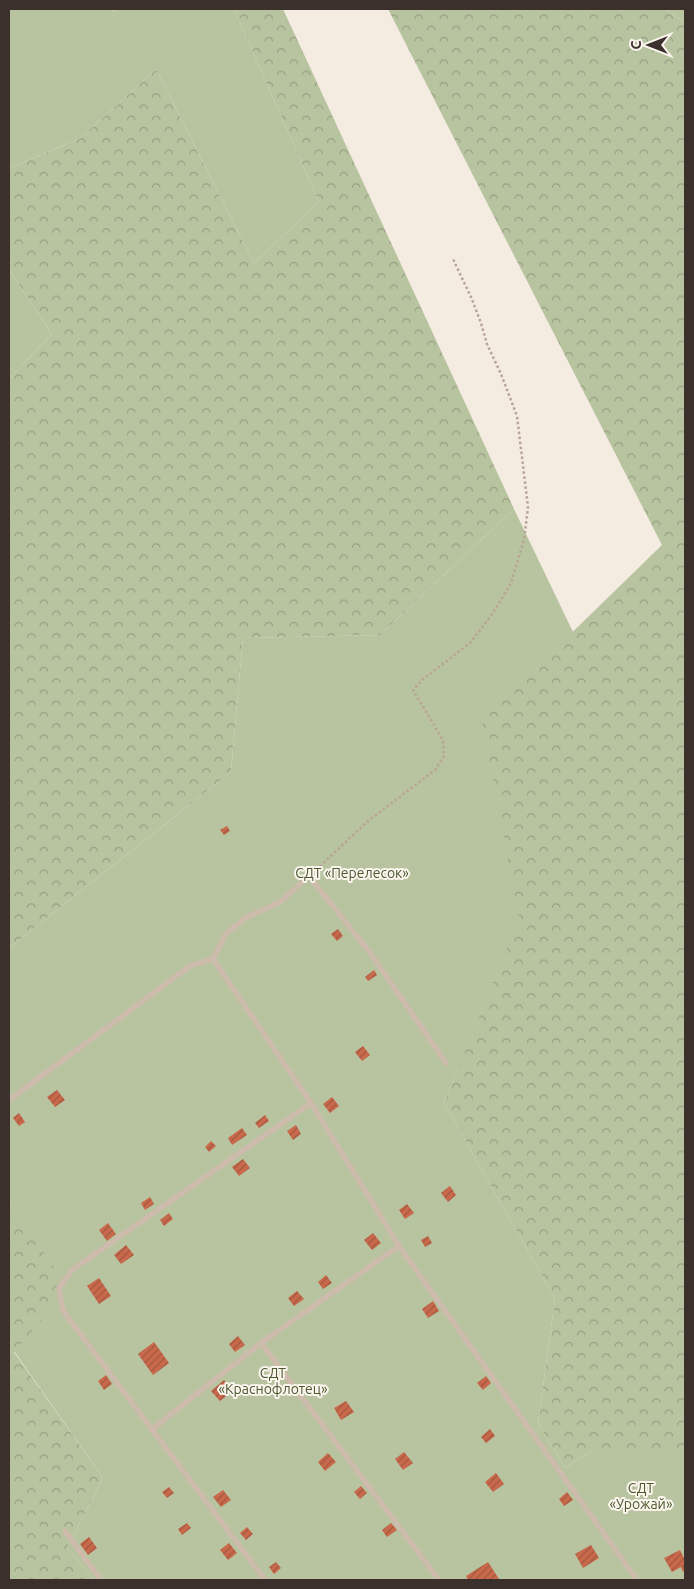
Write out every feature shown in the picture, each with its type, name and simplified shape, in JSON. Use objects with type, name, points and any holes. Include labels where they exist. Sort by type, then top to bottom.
[{"type":"lane","points":[[9,1100],[190,966],[213,959],[226,934],[245,918],[280,902],[309,876],[371,954],[446,1064]]},
{"type":"lane","points":[[213,959],[311,1103],[399,1246],[637,1580]]},
{"type":"lane","points":[[265,1580],[63,1310],[59,1288],[72,1270],[311,1103]]},
{"type":"lane","points":[[152,1430],[261,1343],[399,1246]]},
{"type":"lane","points":[[261,1343],[439,1580]]},
{"type":"lane","points":[[64,1531],[101,1580]]},
{"type":"path","points":[[309,876],[368,821],[435,770],[440,763],[444,756],[442,740],[413,690],[422,680],[471,642],[511,583],[524,540],[528,507],[517,416],[487,344],[471,297],[453,259]]},
{"type":"green space","points":[[9,9],[113,9],[114,11],[116,9],[234,9],[319,202],[254,263],[156,69],[81,138],[9,167]]},
{"type":"green space","points":[[234,9],[283,9],[514,509],[380,635],[243,638],[231,772],[9,948],[9,379],[52,334],[9,270],[9,167],[81,138],[156,69],[254,263],[319,202]]},
{"type":"green space","points":[[388,9],[666,9],[685,23],[685,1451],[591,1451],[565,1468],[538,1423],[555,1299],[444,1103],[519,919],[482,720],[662,545]]},
{"type":"green space","points":[[666,9],[685,9],[685,23]]},
{"type":"green space","points":[[9,270],[52,334],[9,379]]},
{"type":"green space","points":[[514,509],[573,632],[483,720],[520,919],[444,1103],[555,1299],[538,1423],[565,1468],[591,1451],[685,1451],[685,1580],[94,1580],[67,1548],[103,1478],[14,1351],[68,1289],[9,1203],[9,948],[231,772],[243,638],[380,635]]},
{"type":"green space","points":[[9,1203],[69,1289],[14,1352],[103,1478],[67,1548],[94,1580],[9,1580]]},
{"type":"building","points":[[227,826],[230,831],[224,835],[220,830]]},
{"type":"building","points":[[338,929],[343,936],[337,941],[331,934]]},
{"type":"building","points":[[374,970],[377,975],[368,981],[365,977]]},
{"type":"building","points":[[363,1046],[370,1055],[362,1061],[355,1052]]},
{"type":"building","points":[[57,1090],[65,1100],[55,1107],[47,1097]]},
{"type":"building","points":[[332,1097],[339,1106],[330,1113],[323,1104]]},
{"type":"building","points":[[19,1113],[25,1122],[19,1126],[13,1118]]},
{"type":"building","points":[[265,1115],[269,1121],[259,1128],[255,1123]]},
{"type":"building","points":[[296,1125],[301,1134],[293,1140],[287,1131]]},
{"type":"building","points":[[242,1128],[247,1135],[232,1145],[228,1138]]},
{"type":"building","points":[[211,1141],[216,1146],[209,1152],[205,1147]]},
{"type":"building","points":[[243,1159],[250,1168],[239,1176],[232,1167]]},
{"type":"building","points":[[450,1186],[456,1195],[448,1202],[441,1193]]},
{"type":"building","points":[[150,1197],[154,1204],[145,1210],[141,1203]]},
{"type":"building","points":[[407,1204],[414,1213],[405,1219],[399,1210]]},
{"type":"building","points":[[169,1213],[173,1219],[164,1226],[160,1220]]},
{"type":"building","points":[[108,1223],[116,1234],[107,1241],[99,1230]]},
{"type":"building","points":[[373,1233],[381,1243],[372,1250],[364,1240]]},
{"type":"building","points":[[428,1236],[432,1243],[425,1247],[421,1240]]},
{"type":"building","points":[[126,1245],[134,1255],[121,1264],[114,1255]]},
{"type":"building","points":[[326,1275],[332,1283],[323,1289],[318,1282]]},
{"type":"building","points":[[99,1278],[111,1296],[99,1304],[87,1286]]},
{"type":"building","points":[[297,1291],[304,1299],[294,1306],[288,1298]]},
{"type":"building","points":[[433,1301],[439,1311],[428,1318],[422,1309]]},
{"type":"building","points":[[238,1336],[245,1345],[235,1352],[229,1344]]},
{"type":"building","points":[[154,1342],[169,1363],[153,1375],[138,1354]]},
{"type":"building","points":[[106,1375],[112,1384],[104,1390],[98,1381]]},
{"type":"building","points":[[486,1376],[491,1383],[483,1390],[477,1383]]},
{"type":"building","points":[[224,1380],[233,1391],[220,1401],[211,1391]]},
{"type":"building","points":[[346,1401],[354,1412],[341,1420],[334,1408]]},
{"type":"building","points":[[490,1429],[495,1436],[486,1443],[481,1437]]},
{"type":"building","points":[[404,1452],[413,1463],[403,1470],[395,1459]]},
{"type":"building","points":[[328,1453],[336,1462],[325,1471],[318,1462]]},
{"type":"building","points":[[496,1473],[504,1484],[493,1492],[485,1482]]},
{"type":"building","points":[[361,1486],[367,1493],[360,1499],[354,1492]]},
{"type":"building","points":[[169,1487],[174,1493],[167,1498],[162,1492]]},
{"type":"building","points":[[223,1490],[231,1500],[221,1507],[213,1497]]},
{"type":"building","points":[[567,1492],[573,1500],[564,1506],[559,1499]]},
{"type":"building","points":[[187,1523],[191,1528],[182,1535],[178,1529]]},
{"type":"building","points":[[391,1523],[397,1530],[387,1537],[382,1530]]},
{"type":"building","points":[[247,1527],[253,1534],[246,1540],[240,1533]]},
{"type":"building","points":[[89,1537],[97,1548],[88,1555],[80,1544]]},
{"type":"building","points":[[229,1543],[237,1553],[228,1560],[220,1550]]},
{"type":"building","points":[[591,1545],[599,1558],[583,1568],[575,1554]]},
{"type":"building","points":[[680,1550],[685,1560],[685,1571],[683,1572],[681,1567],[672,1572],[664,1558]]},
{"type":"building","points":[[276,1562],[281,1568],[274,1574],[269,1567]]},
{"type":"building","points":[[488,1562],[499,1579],[468,1580],[466,1576]]},
{"type":"park label","name":"СДТ «Перелесок»","points":[[352,873]]},
{"type":"park label","name":"СДТ «Краснофлотец»","points":[[273,1382]]},
{"type":"park label","name":"СДТ «Урожай»","points":[[641,1496]]}]
